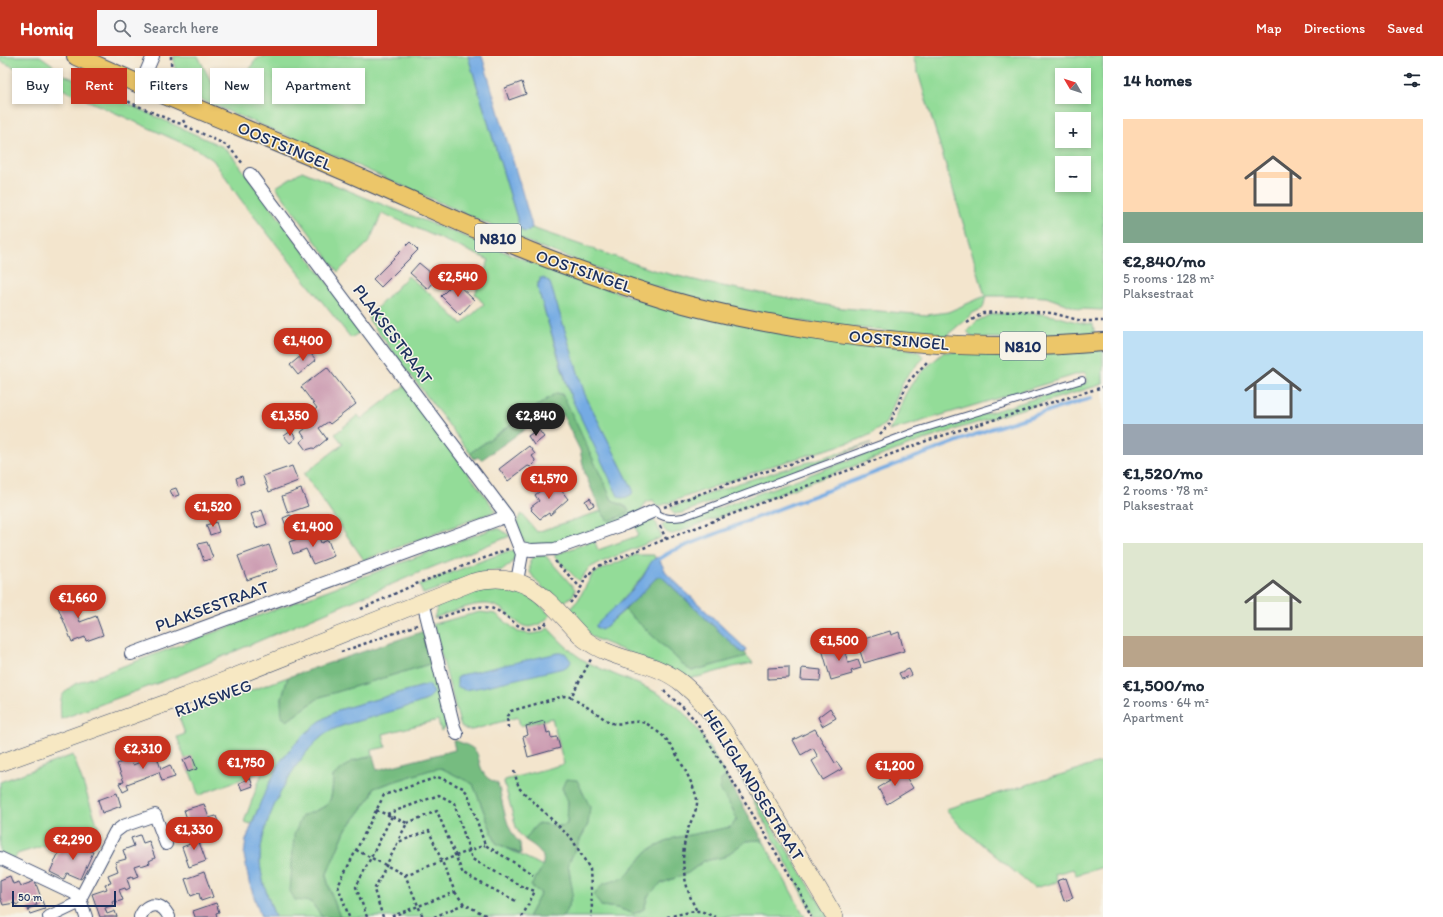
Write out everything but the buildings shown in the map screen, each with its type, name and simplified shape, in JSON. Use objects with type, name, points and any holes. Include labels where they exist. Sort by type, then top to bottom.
[{"type":"main road","name":"OOSTSINGEL","points":[[76,56],[135,84]]},
{"type":"main road","name":"OOSTSINGEL","points":[[183,104],[529,251],[657,296],[706,309],[769,323],[891,341],[988,346],[1103,342]]},
{"type":"street","points":[[148,68],[153,56]]},
{"type":"street","name":"PLAKSESTRAAT","points":[[250,174],[507,516],[521,548],[522,559],[517,581]]},
{"type":"street","points":[[521,548],[531,550],[555,549],[646,515],[654,510]]},
{"type":"street","name":"PLAKSESTRAAT","points":[[131,654],[507,516]]},
{"type":"street","name":"RIJKSWEG","points":[[0,763],[186,696],[473,582],[496,578],[517,581]]},
{"type":"street","name":"HEILIGLANDSESTRAAT","points":[[517,581],[534,589],[584,639],[594,646],[618,656],[662,670],[693,692],[707,708],[728,738],[836,917]]},
{"type":"street","points":[[423,602],[457,734]]},
{"type":"street","points":[[49,917],[76,904],[112,836],[123,826],[155,815],[166,844]]},
{"type":"street","points":[[0,858],[74,893],[80,899],[86,917]]},
{"type":"street","points":[[140,917],[142,911],[149,906],[157,906],[165,910],[169,917]]},
{"type":"lane","points":[[654,510],[664,517],[683,517],[910,433],[1082,380]]},
{"type":"path","points":[[127,101],[177,123],[184,124]]},
{"type":"path","name":"OOSTSINGEL","points":[[967,323],[983,313],[1022,311],[1052,313],[1082,321],[1103,321]]},
{"type":"path","name":"OOSTSINGEL","points":[[874,437],[890,423],[908,382],[927,362]]},
{"type":"path","points":[[545,550],[581,588],[586,577],[596,567],[666,539],[926,441],[1103,386]]},
{"type":"path","points":[[654,510],[730,483],[820,455]]},
{"type":"path","points":[[338,654],[427,622],[477,607],[484,607],[499,611],[519,626],[527,629],[534,630],[548,623],[552,627]]},
{"type":"path","points":[[585,656],[596,662]]},
{"type":"path","points":[[571,698],[591,659]]},
{"type":"path","name":"HEILIGLANDSESTRAAT","points":[[658,687],[664,690],[682,706],[697,723],[800,892],[811,917]]},
{"type":"path","points":[[508,728],[507,716],[512,711],[564,696],[571,698],[593,710],[601,717],[613,723],[640,722],[648,724],[668,740],[685,771],[697,799],[695,812],[683,844],[685,880],[690,898],[697,911]]},
{"type":"path","points":[[514,771],[519,788],[572,839],[590,869],[591,917]]},
{"type":"path","points":[[349,917],[338,886],[384,795],[438,777],[463,788],[468,794],[485,845],[533,874]]},
{"type":"path","points":[[387,814],[439,795],[454,803],[472,858],[523,887],[535,891],[522,917]]},
{"type":"path","points":[[376,810],[407,823],[438,812],[463,874],[516,901]]},
{"type":"path","points":[[367,917],[356,887],[392,816]]},
{"type":"path","points":[[383,917],[374,890],[407,823]]},
{"type":"path","points":[[398,842],[429,831],[455,892],[464,904],[486,917]]},
{"type":"path","points":[[405,875],[485,845]]},
{"type":"path","points":[[356,850],[405,875],[423,917]]},
{"type":"path","points":[[390,917],[455,892]]},
{"type":"path","points":[[434,917],[464,904]]},
{"type":"path","points":[[667,917],[701,910],[715,917]]},
{"type":"green space","points":[[0,56],[40,56],[53,65],[52,68],[16,68],[0,61]]},
{"type":"green space","points":[[174,56],[198,56],[210,80],[210,104],[202,100],[202,68],[175,67]]},
{"type":"green space","points":[[263,56],[468,56],[522,231],[532,228],[653,270],[711,284],[843,308],[927,315],[948,312],[985,296],[913,56],[1103,56],[1103,310],[1080,309],[1046,297],[986,296],[983,308],[973,313],[945,337],[810,323],[720,305],[622,277],[535,245],[347,161],[211,104],[264,104],[264,68],[251,68],[254,61]]},
{"type":"green space","points":[[63,74],[71,78],[71,93],[63,89]]},
{"type":"green space","points":[[127,103],[223,147],[231,154],[363,330],[351,338],[241,200],[213,160],[200,151],[96,104]]},
{"type":"green space","points":[[302,171],[371,200],[541,266],[634,298],[918,351],[924,358],[904,380],[886,423],[872,434],[858,440],[775,465],[657,507],[653,500],[646,502],[637,515],[547,546],[528,546],[520,535],[518,525],[519,517],[522,514],[537,532],[601,511],[608,521],[627,507],[612,500],[562,394],[556,393],[470,453],[369,320],[369,316],[408,276],[434,297],[462,324],[484,304],[475,294],[489,260],[382,213],[369,242],[338,272],[276,187]],"holes":[[[544,280],[550,283],[585,395],[633,490],[603,462],[571,397],[538,289],[538,282]]]},
{"type":"green space","points":[[1027,313],[1054,316],[1081,323],[1093,324],[1095,335],[1045,338],[973,338],[967,331],[977,321],[992,314]]},
{"type":"green space","points":[[1103,350],[1103,384],[918,442],[673,534],[666,531],[662,525],[668,522],[684,521],[917,435],[1088,382],[1085,372],[889,431],[895,421],[903,398],[912,383],[944,352]]},
{"type":"green space","points":[[404,386],[496,511],[364,560],[304,474],[343,444],[335,434],[358,415],[361,419]]},
{"type":"green space","points":[[556,393],[561,394],[565,399],[612,500],[629,509],[627,514],[608,521],[601,511],[585,474],[580,450],[558,406],[481,460],[478,457],[474,459],[470,453]]},
{"type":"green space","points":[[871,443],[682,513],[674,514],[670,508],[739,483]]},
{"type":"green space","points":[[653,520],[657,524],[661,536],[660,538],[589,568],[579,581],[554,556],[594,540],[598,550],[637,536],[638,534],[635,525]]},
{"type":"green space","points":[[492,529],[500,529],[510,536],[418,573],[177,676],[61,719],[61,698],[69,688],[75,684]]},
{"type":"green space","points":[[513,551],[516,555],[512,563],[503,570],[485,572],[423,594],[419,585],[505,552]]},
{"type":"green space","points":[[545,555],[575,589],[574,594],[561,605],[536,581],[530,572],[530,561],[532,558]]},
{"type":"green space","points":[[635,555],[654,555],[655,558],[639,581],[599,629],[603,629],[625,610],[692,671],[747,656],[753,663],[698,677],[687,678],[592,637],[568,611],[578,600],[592,575]]},
{"type":"green space","points":[[660,576],[742,653],[745,652],[747,656],[692,671],[687,668],[625,610],[656,578]]},
{"type":"green space","points":[[480,586],[512,587],[531,597],[551,615],[540,624],[531,627],[524,626],[505,611],[487,604],[481,604],[460,609],[434,618],[437,608],[441,603]]},
{"type":"green space","points":[[480,612],[496,614],[518,632],[531,634],[543,632],[548,628],[570,650],[588,663],[643,686],[670,701],[695,726],[726,776],[720,781],[720,790],[732,808],[737,819],[731,827],[674,838],[647,851],[624,878],[603,884],[601,906],[618,908],[634,914],[644,909],[648,896],[660,884],[688,873],[704,861],[724,857],[746,841],[759,840],[765,844],[805,917],[561,917],[565,913],[573,894],[568,864],[588,824],[562,788],[568,802],[567,824],[563,826],[554,826],[540,823],[536,825],[525,840],[516,827],[504,782],[505,780],[564,764],[552,718],[520,726],[518,717],[472,730],[465,729],[460,724],[433,624]]},
{"type":"green space","points":[[424,631],[433,663],[320,697],[287,721],[282,717],[281,702],[288,677]]},
{"type":"green space","points":[[433,663],[447,724],[446,727],[441,731],[438,720],[383,734],[386,747],[372,750],[373,756],[352,761],[333,776],[332,794],[328,804],[302,816],[311,902],[322,917],[275,917],[262,876],[260,861],[261,845],[273,809],[292,772],[316,742],[328,732],[338,727],[427,700],[427,685],[338,710],[319,722],[292,747],[280,762],[251,824],[244,822],[262,773],[261,772],[199,796],[177,737],[185,734],[179,717],[288,677],[281,702],[287,721],[320,697]]},
{"type":"green space","points":[[453,740],[469,746],[476,751],[484,774],[487,778],[498,784],[508,823],[511,831],[520,843],[521,854],[496,843],[473,784],[441,768],[430,770],[374,788],[371,797],[345,831],[326,876],[340,917],[322,917],[311,902],[295,900],[290,891],[294,835],[302,816],[328,804],[332,794],[333,776],[352,761],[373,756],[377,770],[455,750]]},
{"type":"green space","points":[[73,755],[99,829],[17,854],[15,859],[0,853],[0,782]]},
{"type":"green space","points":[[1103,762],[1103,867],[1076,875],[1073,869],[1055,874],[1057,882],[1034,888],[960,826],[946,809]]},
{"type":"green space","points":[[441,768],[473,784],[496,843],[543,866],[531,886],[541,893],[528,917],[340,917],[326,876],[345,831],[371,797],[374,788],[430,770]]},
{"type":"green space","points":[[737,770],[829,917],[814,917]]},
{"type":"green space","points":[[726,776],[765,844],[759,840],[746,841],[724,857],[704,861],[688,873],[660,884],[648,896],[644,909],[634,914],[618,908],[601,906],[594,895],[603,884],[624,878],[647,851],[674,838],[731,827],[737,819],[732,808],[720,790],[720,781]]},
{"type":"green space","points":[[566,779],[577,780],[590,807],[588,824],[568,864],[573,894],[565,913],[561,917],[528,917],[541,893],[531,886],[540,871],[543,860],[539,851],[525,840],[536,825],[540,823],[554,826],[563,826],[567,824],[568,802],[562,788]]},
{"type":"water","points":[[468,56],[482,56],[531,222],[532,228],[529,231],[524,232],[520,228]]},
{"type":"water","points":[[540,278],[544,278],[544,280],[546,279],[550,283],[585,395],[633,490],[632,494],[627,497],[622,498],[618,496],[571,397],[538,289]]},
{"type":"water","points":[[658,557],[667,574],[746,649],[745,652],[742,653],[660,576],[656,578],[636,599],[603,629],[601,630],[596,627],[596,625],[632,590],[643,577],[653,560]]},
{"type":"water","points":[[558,653],[565,653],[571,661],[570,664],[564,668],[482,687],[465,690],[457,686],[457,678],[461,675]]},
{"type":"water","points":[[427,685],[430,686],[433,694],[427,700],[348,724],[328,732],[316,742],[292,772],[273,809],[261,845],[260,861],[262,876],[275,917],[261,917],[249,882],[244,855],[246,840],[261,801],[280,762],[306,733],[319,722],[338,710]]},
{"type":"waterway","points":[[659,559],[672,551],[781,508],[990,429],[1091,398]]}]
